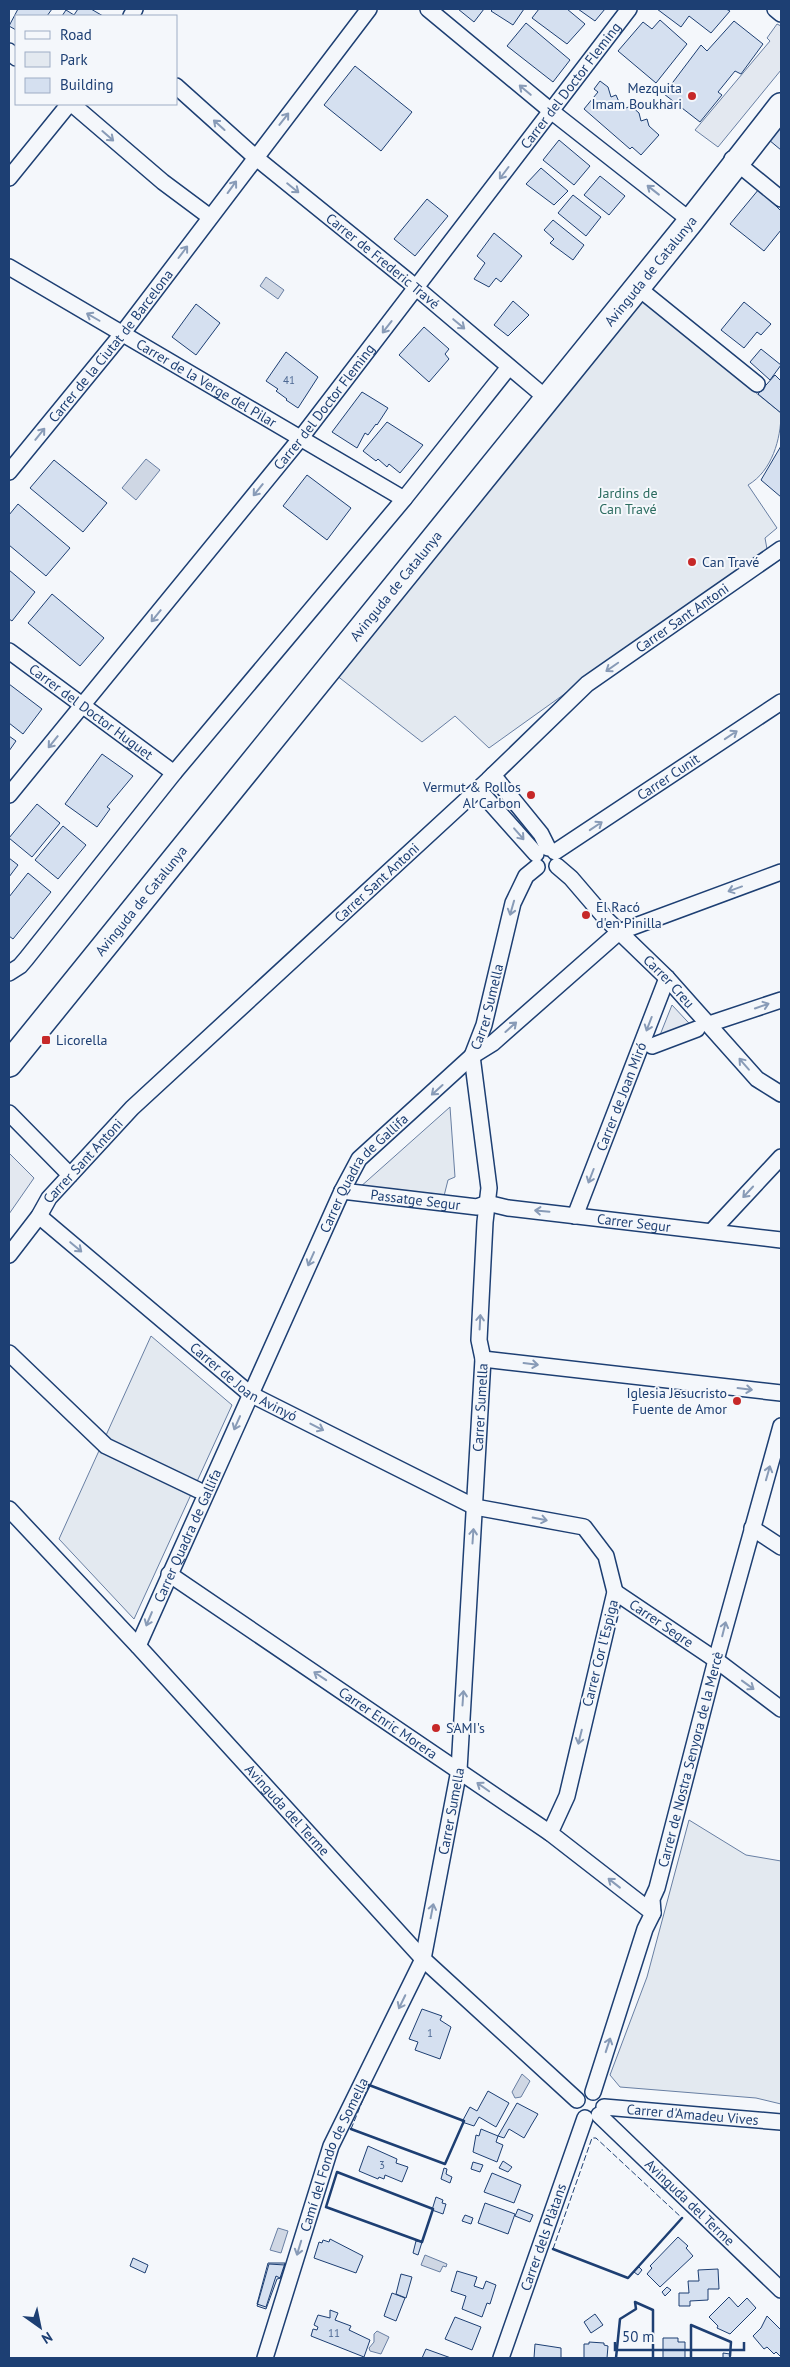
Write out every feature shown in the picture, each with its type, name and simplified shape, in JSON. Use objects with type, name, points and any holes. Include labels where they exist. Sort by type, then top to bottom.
[{"type":"main road","name":"Avinguda de Catalunya","points":[[733,160],[781,91]]},
{"type":"main road","name":"Avinguda de Catalunya","points":[[9,1046],[538,391],[781,106]]},
{"type":"main road","name":"Avinguda de Catalunya","points":[[9,1064],[637,287],[687,217]]},
{"type":"street","points":[[255,157],[369,9]]},
{"type":"street","points":[[428,9],[551,111],[687,217]]},
{"type":"street","name":"Carrer del Doctor Fleming","points":[[9,796],[300,439],[629,9]]},
{"type":"street","points":[[775,9],[781,14]]},
{"type":"street","name":"Carrer de Frederic Travé","points":[[178,88],[255,157],[416,288],[538,391]]},
{"type":"street","points":[[9,178],[69,105]]},
{"type":"street","points":[[71,105],[163,182],[210,217]]},
{"type":"street","name":"Carrer de la Ciutat de Barcelona","points":[[9,472],[122,334],[255,157]]},
{"type":"street","points":[[733,160],[781,199]]},
{"type":"street","name":"Carrer de la Verge del Pilar","points":[[9,267],[404,499]]},
{"type":"street","points":[[637,287],[757,384]]},
{"type":"street","points":[[9,973],[20,966],[26,959],[174,773],[404,499],[510,367]]},
{"type":"street","name":"Carrer Sant Antoni","points":[[9,1255],[39,1216],[50,1198],[140,1102],[478,789],[588,684],[781,549]]},
{"type":"street","name":"Carrer del Doctor Huguet","points":[[9,652],[174,773]]},
{"type":"street","name":"Carrer Cunit","points":[[547,858],[781,702]]},
{"type":"street","name":"Carrer Creu","points":[[493,775],[541,834],[547,858]]},
{"type":"street","name":"Carrer Creu","points":[[478,789],[547,858],[571,878],[619,932],[666,978],[703,1027],[757,1079],[781,1094]]},
{"type":"street","name":"Carrer Sumella","points":[[423,1959],[459,1770],[475,1507],[483,1359],[480,1340],[485,1222],[489,1188],[472,1056],[484,1025],[513,903],[526,876],[547,858]]},
{"type":"street","name":"Carrer Quadra de Gallifa","points":[[138,1646],[342,1191],[359,1160],[472,1056],[493,1043],[619,932],[781,872]]},
{"type":"street","name":"Carrer de Joan Miró","points":[[575,1216],[666,978]]},
{"type":"street","points":[[652,1046],[781,1000]]},
{"type":"street","points":[[9,1113],[70,1175]]},
{"type":"street","points":[[712,1231],[781,1156]]},
{"type":"street","name":"Passatge Segur","points":[[342,1191],[477,1207],[488,1203]]},
{"type":"street","name":"Carrer Segur","points":[[488,1203],[508,1208],[781,1240]]},
{"type":"street","name":"Carrer de Joan Avinyó","points":[[39,1216],[250,1394],[475,1507]]},
{"type":"street","points":[[9,1353],[106,1446],[198,1490]]},
{"type":"street","points":[[483,1359],[781,1393]]},
{"type":"street","name":"Carrer de Nostra Senyora de la Mercè","points":[[593,2092],[645,1929],[653,1913],[652,1899],[657,1888],[716,1660],[781,1426]]},
{"type":"street","name":"Carrer Cor l'Espiga","points":[[475,1507],[584,1527],[606,1556],[615,1592],[567,1796],[550,1833]]},
{"type":"street","name":"Avinguda del Terme","points":[[9,1509],[138,1646],[423,1959],[577,2100]]},
{"type":"street","points":[[752,1528],[781,1547]]},
{"type":"street","name":"Carrer Enric Morera","points":[[169,1574],[550,1833],[653,1913]]},
{"type":"street","name":"Carrer Segre","points":[[615,1592],[716,1660],[781,1709]]},
{"type":"street","name":"Camí del Fondo de Somella","points":[[265,2358],[331,2146],[423,1959]]},
{"type":"street","points":[[593,2092],[603,2099],[596,2113],[579,2113],[576,2107],[577,2100],[584,2093],[593,2092]]},
{"type":"street","name":"Avinguda del Terme","points":[[596,2113],[781,2290]]},
{"type":"street","name":"Carrer d'Amadeu Vives","points":[[596,2113],[781,2122]]},
{"type":"street","name":"Carrer dels Plàtans","points":[[501,2358],[596,2113]]},
{"type":"green space","name":"Jardins de Can Travé","points":[[638,298],[781,413],[781,423],[774,454],[763,472],[748,485],[777,528],[765,538],[767,549],[489,748],[455,716],[422,742],[336,675]]},
{"type":"green space","points":[[450,1107],[455,1177],[448,1180],[444,1196],[359,1188]]},
{"type":"green space","points":[[151,1336],[232,1405],[134,1619],[59,1539]]},
{"type":"green space","points":[[689,1820],[746,1855],[781,1861],[781,2104],[756,2098],[620,2087],[610,2075],[647,1977]]},
{"type":"shaded area","points":[[777,24],[781,26],[781,70],[718,147],[695,130],[770,41],[767,38]]},
{"type":"shaded area","points":[[266,277],[284,290],[278,299],[260,286]]},
{"type":"shaded area","points":[[146,459],[160,470],[136,500],[122,488]]},
{"type":"shaded area","points":[[672,1005],[701,1036],[653,1053],[656,1045]]},
{"type":"shaded area","points":[[9,1153],[34,1178],[9,1214]]},
{"type":"shaded area","points":[[522,2074],[530,2081],[521,2097],[515,2098],[512,2092]]},
{"type":"shaded area","points":[[278,2228],[288,2231],[281,2253],[270,2250]]},
{"type":"shaded area","points":[[425,2255],[447,2264],[446,2267],[443,2266],[440,2272],[421,2265]]},
{"type":"shaded area","points":[[377,2331],[389,2337],[381,2354],[370,2351],[369,2348],[374,2342],[374,2334]]},
{"type":"building","points":[[18,9],[52,9],[48,15],[15,15],[15,29],[9,26]]},
{"type":"building","points":[[78,9],[91,9],[101,15],[74,15]]},
{"type":"building","points":[[458,9],[484,9],[474,22]]},
{"type":"building","points":[[493,9],[524,9],[513,25],[491,11]]},
{"type":"building","points":[[539,9],[567,9],[585,24],[567,44],[532,18]]},
{"type":"building","points":[[578,9],[605,9],[595,21]]},
{"type":"building","points":[[657,9],[726,9],[730,11],[711,33],[689,16],[681,27]]},
{"type":"building","points":[[66,10],[74,15],[63,15]]},
{"type":"building","points":[[660,20],[687,44],[656,83],[618,51],[643,22],[652,29]]},
{"type":"building","points":[[734,21],[763,44],[741,74],[735,71],[718,92],[722,95],[700,122],[664,94],[701,45],[707,51]]},
{"type":"building","points":[[526,23],[570,60],[553,82],[507,46]]},
{"type":"building","points":[[355,66],[412,112],[381,151],[324,105]]},
{"type":"building","points":[[600,81],[608,87],[611,97],[616,95],[619,102],[626,108],[631,106],[639,113],[641,121],[647,119],[649,126],[659,135],[641,155],[632,147],[630,149],[584,109],[598,92],[594,89]]},
{"type":"building","points":[[781,120],[781,150],[769,140]]},
{"type":"building","points":[[559,140],[590,166],[574,185],[543,160]]},
{"type":"building","points":[[541,168],[568,191],[554,205],[526,184]]},
{"type":"building","points":[[600,176],[625,196],[609,215],[584,195]]},
{"type":"building","points":[[759,189],[781,211],[781,230],[764,251],[730,224]]},
{"type":"building","points":[[573,195],[601,217],[586,236],[558,213]]},
{"type":"building","points":[[427,199],[448,216],[415,256],[394,239]]},
{"type":"building","points":[[553,220],[584,245],[573,260],[550,243],[554,239],[544,230]]},
{"type":"building","points":[[494,233],[522,256],[501,282],[496,278],[489,287],[474,279],[485,263],[477,256]]},
{"type":"building","points":[[513,301],[529,315],[508,336],[494,325]]},
{"type":"building","points":[[744,302],[771,324],[761,335],[757,332],[744,348],[721,330]]},
{"type":"building","points":[[196,304],[220,323],[196,355],[172,337]]},
{"type":"building","points":[[424,327],[449,349],[445,354],[449,359],[429,382],[399,355]]},
{"type":"building","points":[[761,349],[781,365],[770,380],[750,362]]},
{"type":"building","points":[[286,352],[318,377],[298,408],[276,391],[278,389],[266,381]]},
{"type":"building","points":[[775,375],[781,381],[781,413],[758,394]]},
{"type":"building","points":[[362,392],[388,408],[368,435],[365,433],[357,448],[332,432]]},
{"type":"building","points":[[387,422],[423,445],[400,473],[389,464],[387,467],[378,459],[376,461],[363,451]]},
{"type":"building","points":[[781,446],[781,497],[761,480]]},
{"type":"building","points":[[54,460],[107,503],[83,532],[30,488]]},
{"type":"building","points":[[307,475],[351,508],[327,540],[283,506]]},
{"type":"building","points":[[18,504],[70,548],[46,576],[9,545],[9,515]]},
{"type":"building","points":[[9,570],[35,592],[12,621],[9,619]]},
{"type":"building","points":[[52,594],[104,638],[80,666],[28,623]]},
{"type":"building","points":[[9,684],[42,709],[23,734],[9,723]]},
{"type":"building","points":[[9,736],[16,741],[9,751]]},
{"type":"building","points":[[102,754],[133,776],[107,807],[110,809],[97,827],[65,804]]},
{"type":"building","points":[[37,804],[60,823],[32,857],[9,838]]},
{"type":"building","points":[[63,826],[86,845],[58,879],[35,860]]},
{"type":"building","points":[[9,858],[18,865],[9,877]]},
{"type":"building","points":[[28,873],[51,892],[13,939],[9,936],[9,897]]},
{"type":"building","points":[[422,2009],[442,2016],[440,2020],[451,2027],[440,2059],[415,2050],[418,2042],[409,2039]]},
{"type":"building","points":[[488,2091],[509,2103],[496,2127],[479,2117],[474,2126],[462,2122],[470,2107],[477,2111]]},
{"type":"building","points":[[517,2103],[538,2114],[524,2138],[509,2129],[504,2138],[498,2136]]},
{"type":"building","points":[[481,2129],[498,2136],[496,2142],[503,2145],[497,2162],[473,2152],[476,2135],[479,2136]]},
{"type":"building","points":[[368,2146],[397,2159],[396,2163],[408,2167],[402,2182],[385,2175],[384,2179],[379,2177],[378,2179],[359,2171]]},
{"type":"building","points":[[503,2161],[512,2167],[508,2172],[499,2168]]},
{"type":"building","points":[[473,2162],[483,2165],[480,2172],[471,2169]]},
{"type":"building","points":[[444,2168],[447,2169],[446,2174],[452,2177],[450,2183],[441,2179]]},
{"type":"building","points":[[492,2173],[521,2185],[514,2203],[484,2192]]},
{"type":"building","points":[[436,2197],[443,2200],[442,2203],[446,2204],[443,2214],[432,2210]]},
{"type":"building","points":[[485,2203],[515,2214],[508,2234],[478,2223]]},
{"type":"building","points":[[518,2209],[533,2215],[530,2222],[515,2216]]},
{"type":"building","points":[[465,2215],[473,2218],[471,2224],[462,2221]]},
{"type":"building","points":[[678,2237],[688,2246],[686,2248],[693,2256],[660,2287],[647,2274],[652,2268],[650,2266]]},
{"type":"building","points":[[330,2239],[363,2256],[356,2273],[314,2258],[319,2242],[322,2243],[323,2240],[329,2242]]},
{"type":"building","points":[[416,2241],[422,2242],[418,2255],[413,2253]]},
{"type":"building","points":[[133,2258],[148,2265],[145,2273],[130,2266]]},
{"type":"building","points":[[268,2263],[285,2263],[280,2278],[276,2276],[266,2307],[257,2304]]},
{"type":"building","points":[[269,2264],[285,2265],[281,2278],[277,2279],[266,2309],[257,2306]]},
{"type":"building","points":[[639,2267],[642,2270],[638,2275],[634,2272]]},
{"type":"building","points":[[718,2269],[719,2289],[708,2289],[708,2300],[690,2301],[690,2306],[679,2306],[679,2293],[689,2293],[688,2281],[699,2281],[698,2270]]},
{"type":"building","points":[[457,2271],[477,2277],[474,2286],[483,2289],[486,2281],[496,2285],[490,2304],[487,2303],[482,2317],[462,2309],[466,2296],[451,2291]]},
{"type":"building","points":[[401,2274],[412,2277],[406,2298],[396,2294]]},
{"type":"building","points":[[667,2287],[671,2290],[665,2296],[662,2292]]},
{"type":"building","points":[[392,2293],[405,2298],[396,2321],[384,2316]]},
{"type":"building","points":[[729,2297],[738,2307],[747,2298],[756,2308],[730,2334],[717,2328],[718,2326],[709,2317]]},
{"type":"building","points":[[330,2310],[338,2313],[335,2320],[351,2326],[349,2330],[370,2340],[364,2357],[311,2336],[313,2329],[317,2330],[318,2327],[314,2325],[318,2315],[330,2318]]},
{"type":"building","points":[[595,2314],[603,2325],[591,2333],[584,2322]]},
{"type":"building","points":[[767,2316],[781,2330],[781,2357],[776,2352],[774,2354],[767,2347],[764,2349],[753,2336],[761,2328]]},
{"type":"building","points":[[455,2317],[481,2327],[472,2350],[445,2339]]},
{"type":"building","points":[[663,2338],[678,2338],[678,2342],[685,2342],[685,2358],[663,2358]]},
{"type":"building","points":[[589,2342],[604,2343],[604,2345],[608,2346],[607,2358],[584,2358],[584,2344],[589,2344]]},
{"type":"building","points":[[535,2344],[561,2348],[561,2358],[534,2358]]},
{"type":"building","points":[[426,2349],[451,2358],[422,2358]]},
{"type":"building","points":[[723,2353],[730,2354],[730,2358],[723,2358]]},
{"type":"fence","points":[[351,2129],[369,2085]]},
{"type":"fence","points":[[553,2249],[592,2138],[596,2138],[682,2218]]},
{"type":"wall","points":[[351,2129],[445,2164],[464,2121],[369,2085]]},
{"type":"wall","points":[[337,2172],[433,2209],[422,2242],[326,2207],[337,2172]]},
{"type":"wall","points":[[553,2249],[628,2278],[682,2218]]},
{"type":"wall","points":[[616,2358],[620,2319],[636,2309],[635,2302],[653,2310],[653,2358]]},
{"type":"wall","points":[[691,2358],[691,2325],[731,2342],[730,2356]]},
{"type":"place","name":"Mezquita Imam Boukhari","points":[[692,96]]},
{"type":"place","name":"Can Travé","points":[[692,562]]},
{"type":"place","name":"Vermut & Pollos Al Carbon","points":[[531,795]]},
{"type":"place","name":"El Racó d'en Pinilla","points":[[586,915]]},
{"type":"place","name":"Licorella","points":[[46,1040]]},
{"type":"place","name":"Iglesia Jesucristo Fuente de Amor","points":[[737,1401]]},
{"type":"place","name":"SAMI's","points":[[436,1728]]}]
